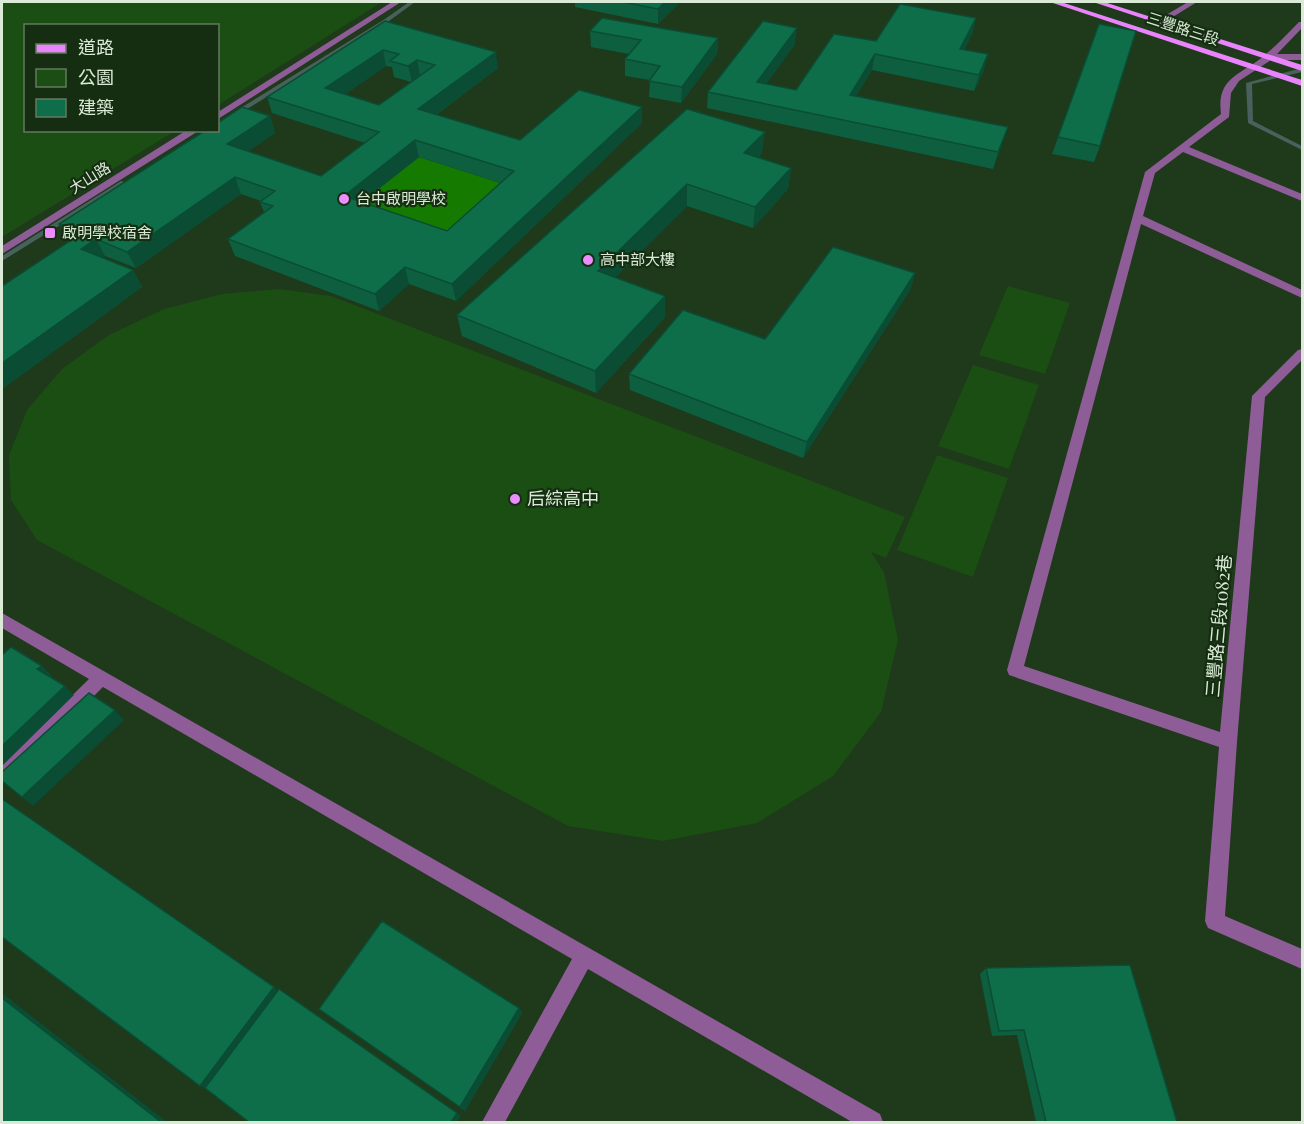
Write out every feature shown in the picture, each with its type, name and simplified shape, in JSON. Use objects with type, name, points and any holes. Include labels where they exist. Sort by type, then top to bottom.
[{"type":"main road","name":"三豐路三段","points":[[1054,2],[1302,83]]},
{"type":"main road","name":"三豐路三段","points":[[1097,2],[1302,68]]},
{"type":"street","points":[[219,116],[397,2]]},
{"type":"street","points":[[1160,21],[1193,2]]},
{"type":"street","points":[[1228,742],[1015,670],[1150,172],[1226,115],[1222,101],[1227,87],[1238,75],[1256,67],[1269,57],[1302,24]]},
{"type":"street","points":[[1269,57],[1302,57]]},
{"type":"street","name":"大山路","points":[[2,251],[192,132]]},
{"type":"street","points":[[1182,148],[1302,198]]},
{"type":"street","points":[[1138,218],[1302,294]]},
{"type":"street","name":"三豐路三段1082巷","points":[[1302,353],[1259,396],[1228,742],[1215,921],[1302,959]]},
{"type":"street","points":[[2,620],[872,1122]]},
{"type":"street","points":[[2,775],[101,678]]},
{"type":"street","points":[[493,1122],[584,957]]},
{"type":"green space","points":[[382,2],[219,104],[219,24],[24,24],[24,132],[173,132],[2,237],[2,3]]},
{"type":"green space","points":[[419,157],[516,188],[450,247],[349,212]]},
{"type":"green space","points":[[1008,286],[1070,303],[1045,374],[979,355]]},
{"type":"green space","points":[[279,289],[331,296],[905,517],[886,558],[871,552],[884,572],[898,640],[881,712],[833,776],[757,823],[663,841],[568,826],[37,540],[11,500],[9,455],[27,410],[62,369],[109,335],[164,309],[222,294]]},
{"type":"green space","points":[[973,365],[1039,385],[1009,469],[938,446]]},
{"type":"green space","points":[[937,455],[1008,478],[973,577],[897,550]]},
{"type":"building","points":[[623,2],[665,2],[658,9]]},
{"type":"building","points":[[900,4],[976,18],[960,49],[988,54],[979,75],[875,54],[850,95],[1008,127],[998,152],[708,92],[763,21],[797,28],[757,82],[796,90],[834,34],[876,41]]},
{"type":"building","points":[[602,18],[718,38],[682,87],[649,81],[660,66],[625,59],[641,40],[590,31]]},
{"type":"building","points":[[385,21],[496,52],[418,109],[520,140],[579,90],[642,107],[452,284],[405,267],[375,294],[228,239],[273,206],[260,202],[275,191],[235,177],[127,252],[96,239],[81,249],[133,270],[2,363],[2,286],[82,233],[59,224],[203,132],[219,132],[219,122],[242,107],[270,116],[227,144],[321,176],[379,132],[267,97]],"holes":[[[383,50],[399,54],[390,61],[408,66],[417,60],[435,65],[379,105],[325,88]],[[415,140],[514,171],[447,231],[344,196]]]},
{"type":"building","points":[[1099,24],[1136,31],[1100,146],[1058,137]]},
{"type":"building","name":"高中部大樓","points":[[687,109],[765,132],[744,153],[791,168],[755,207],[687,184],[598,271],[665,296],[595,371],[457,315]]},
{"type":"building","points":[[833,247],[915,273],[807,442],[629,374],[683,310],[765,339]]},
{"type":"building","points":[[11,647],[42,666],[37,669],[65,686],[2,746],[2,655]]},
{"type":"building","points":[[89,693],[115,710],[22,797],[2,781],[2,772]]},
{"type":"building","points":[[2,799],[274,987],[200,1086],[2,937]]},
{"type":"building","points":[[382,921],[519,1008],[460,1107],[319,1009]]},
{"type":"building","points":[[1130,965],[1177,1122],[1046,1122],[1024,1030],[999,1031],[986,968]]},
{"type":"building","points":[[279,989],[457,1113],[451,1122],[249,1122],[205,1088]]},
{"type":"building","points":[[2,998],[161,1122],[2,1122]]},
{"type":"waterway","points":[[219,124],[387,20],[412,2]]},
{"type":"waterway","points":[[1302,70],[1249,83],[1250,122],[1302,148]]},
{"type":"waterway","points":[[2,259],[124,183]]},
{"type":"place","name":"台中啟明學校","points":[[344,199]]},
{"type":"place","name":"啟明學校宿舍","points":[[50,233]]},
{"type":"place","name":"高中部大樓","points":[[588,260]]},
{"type":"place","name":"后綜高中","points":[[515,499]]}]
